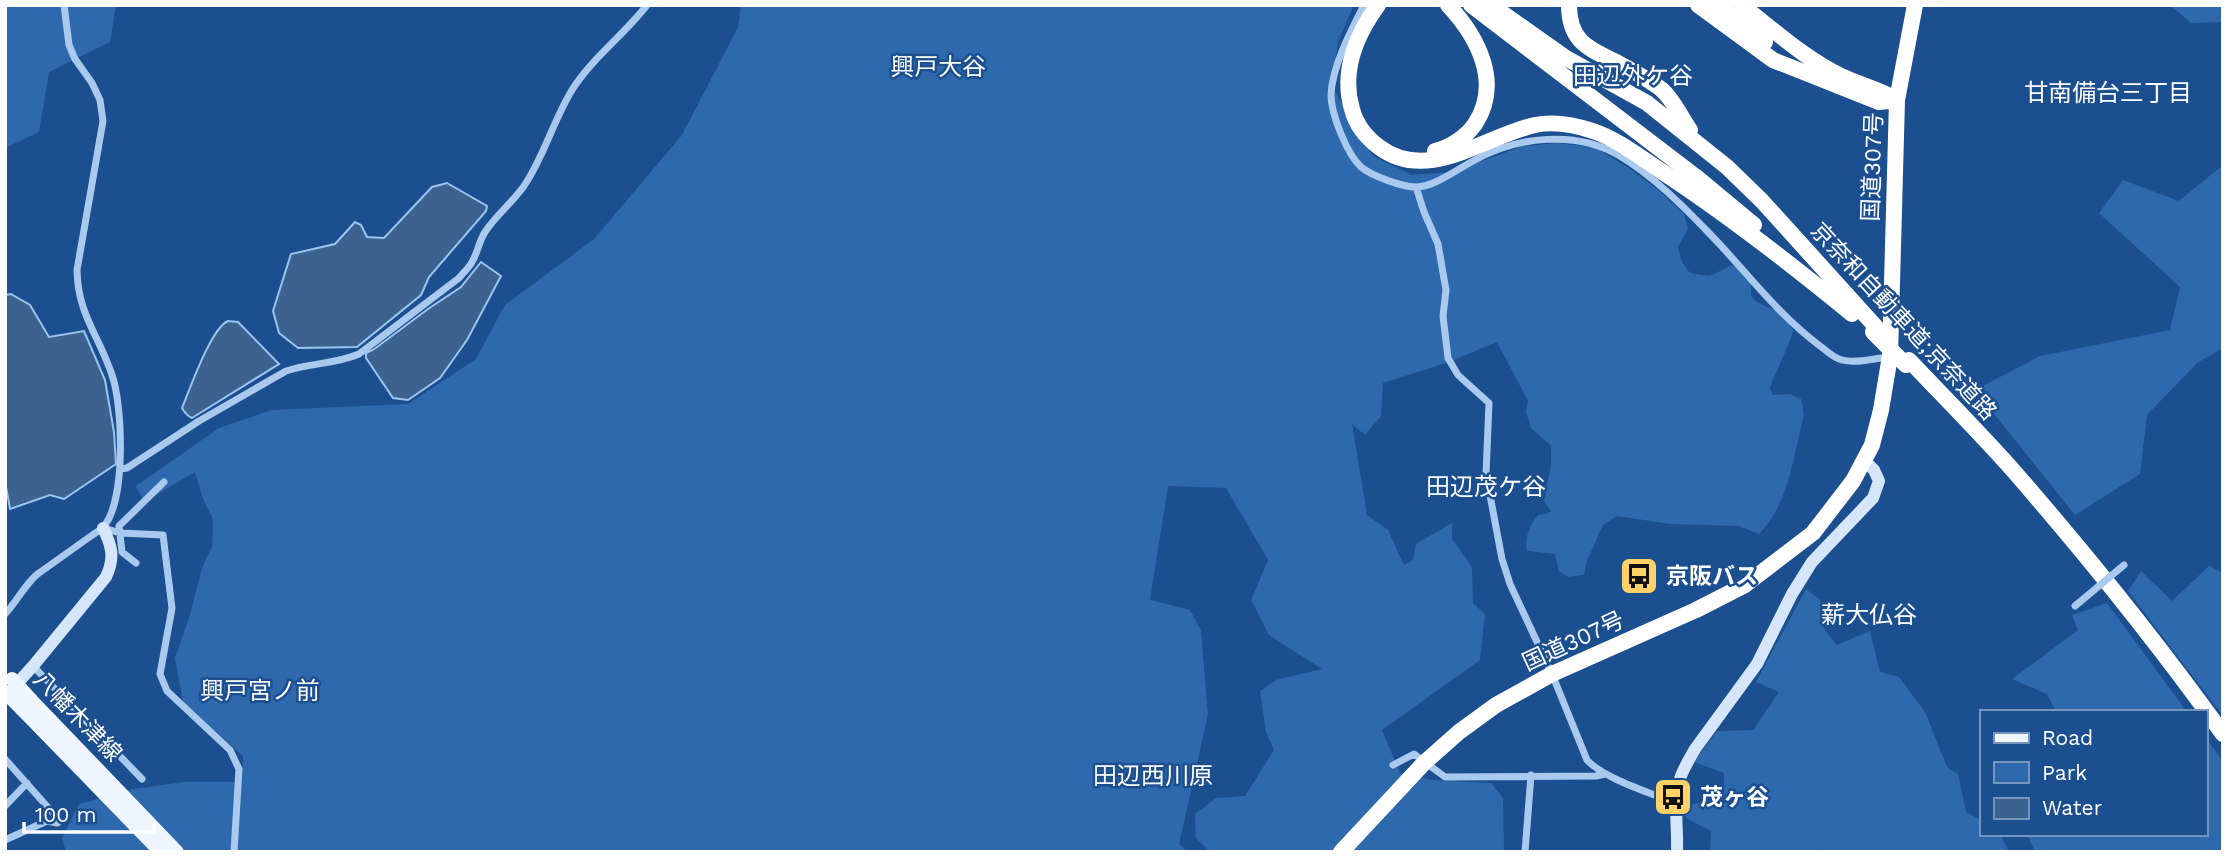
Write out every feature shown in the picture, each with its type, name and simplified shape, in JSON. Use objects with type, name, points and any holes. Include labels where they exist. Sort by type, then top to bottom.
[{"type":"highway","points":[[1378,5],[1355,45],[1348,74],[1350,104],[1358,124],[1372,142],[1386,152],[1413,161],[1433,161],[1538,125],[1573,125],[1594,131],[1693,191],[1853,314]]},
{"type":"highway","points":[[1389,5],[1375,24],[1361,56],[1358,68],[1358,100],[1367,124],[1375,133],[1395,147],[1417,152],[1440,149],[1461,138],[1477,121],[1485,102],[1487,75],[1483,60],[1475,41],[1448,5]]},
{"type":"highway","name":"京奈和自動車道;京奈道路","points":[[1471,5],[1730,204],[1853,314],[1875,330]]},
{"type":"highway","name":"京奈和自動車道;京奈道路","points":[[1491,5],[1566,58],[1647,103],[1745,183],[1875,330],[2010,467],[2158,647],[2205,710]]},
{"type":"highway","points":[[1569,5],[1571,23],[1584,46],[1664,91],[1699,145]]},
{"type":"highway","points":[[1698,5],[1773,60],[1813,67]]},
{"type":"highway","points":[[1717,5],[1780,53],[1880,90],[1897,100]]},
{"type":"highway","points":[[1741,5],[1813,67]]},
{"type":"highway","points":[[1756,5],[1778,23],[1813,67]]},
{"type":"highway","name":"国道307号","points":[[1341,852],[1426,761],[1496,705],[1552,674],[1696,610],[1745,585],[1812,533],[1853,481],[1872,445],[1890,356],[1897,100],[1915,5]]},
{"type":"highway","name":"京奈和自動車道;京奈道路","points":[[1908,363],[2064,539],[2198,710]]},
{"type":"highway","name":"京奈和自動車道;京奈道路","points":[[2207,713],[2223,734]]},
{"type":"highway","points":[[2207,722],[2223,743]]},
{"type":"main road","name":"八幡木津線","points":[[7,685],[177,852]]},
{"type":"main road","name":"八幡木津線","points":[[27,705],[161,852]]},
{"type":"street","points":[[5,614],[37,574],[103,528],[111,514],[121,469],[116,385],[82,308],[77,290],[77,270],[91,195],[95,154],[103,121],[100,100],[69,45],[64,5]]},
{"type":"street","points":[[121,469],[127,468],[199,421],[286,371],[359,354],[459,278],[471,264],[483,235],[492,222],[523,188],[573,89],[589,67],[634,23],[648,5]]},
{"type":"street","points":[[1364,5],[1349,35],[1331,95],[1336,120],[1346,144],[1361,167],[1380,178],[1416,187],[1449,176],[1475,160],[1509,146],[1573,139],[1598,145],[1621,156],[1666,190],[1804,335],[1834,357],[1845,361],[1890,356]]},
{"type":"street","points":[[1416,187],[1438,244],[1446,290],[1443,316],[1448,358],[1458,375],[1489,403],[1486,474],[1502,559],[1510,584],[1552,674],[1587,760],[1594,768],[1606,774],[1677,804]]},
{"type":"street","points":[[1677,852],[1680,778],[1695,749],[1759,660],[1801,578],[1828,544],[1873,498],[1879,481],[1874,470],[1865,461]]},
{"type":"street","points":[[136,563],[122,552],[118,526],[164,482]]},
{"type":"street","points":[[103,528],[120,533],[163,535],[173,608],[160,674],[167,691],[230,750],[239,769],[234,852]]},
{"type":"street","points":[[7,685],[33,666],[106,577],[112,565],[112,546],[103,528]]},
{"type":"street","points":[[2075,606],[2127,562]]},
{"type":"street","points":[[33,666],[142,779]]},
{"type":"street","points":[[1392,765],[1414,754],[1445,777],[1606,774]]},
{"type":"street","points":[[5,759],[61,821],[47,821],[5,840]]},
{"type":"street","points":[[1525,852],[1531,775]]},
{"type":"street","points":[[5,806],[27,783]]},
{"type":"green space","points":[[5,5],[116,5],[110,42],[49,72],[39,132],[5,148]]},
{"type":"green space","points":[[741,5],[1354,5],[1338,42],[1332,86],[1373,156],[1412,175],[1452,172],[1523,146],[1556,143],[1594,147],[1632,170],[1684,214],[1688,229],[1678,247],[1682,262],[1690,273],[1710,276],[1732,265],[1741,268],[1751,280],[1751,296],[1785,318],[1793,330],[1770,389],[1773,395],[1790,394],[1801,399],[1804,414],[1789,478],[1777,508],[1759,534],[1739,526],[1670,524],[1617,516],[1603,525],[1586,563],[1584,575],[1568,577],[1559,571],[1555,554],[1527,551],[1527,537],[1532,523],[1538,515],[1551,511],[1544,502],[1551,465],[1551,446],[1531,428],[1526,412],[1528,401],[1497,342],[1449,362],[1383,383],[1381,416],[1365,435],[1352,424],[1367,515],[1388,530],[1404,565],[1413,560],[1416,544],[1452,523],[1452,539],[1472,567],[1473,603],[1485,614],[1480,660],[1382,730],[1400,773],[1432,780],[1491,783],[1503,798],[1504,852],[1210,852],[1196,838],[1195,814],[1216,798],[1245,796],[1274,750],[1266,732],[1260,691],[1276,680],[1322,669],[1269,635],[1251,600],[1268,560],[1226,488],[1168,486],[1150,600],[1190,610],[1201,630],[1208,714],[1179,844],[1188,852],[66,852],[62,838],[79,804],[133,789],[184,782],[242,782],[243,756],[183,702],[175,658],[202,568],[212,546],[213,519],[203,499],[195,472],[144,502],[136,486],[219,428],[272,410],[408,404],[476,359],[505,305],[594,239],[682,135],[738,27]]},
{"type":"green space","points":[[2170,5],[2223,5],[2223,22],[2191,23]]},
{"type":"green space","points":[[2223,165],[2223,348],[2197,363],[2147,415],[2140,474],[2075,515],[1975,390],[2040,356],[2170,330],[2180,287],[2099,213],[2123,180],[2179,201]]},
{"type":"green space","points":[[2209,566],[2223,573],[2223,716],[2128,591],[2141,571],[2172,601]]},
{"type":"green space","points":[[1806,589],[1820,600],[1824,629],[1837,645],[1870,631],[1880,672],[1899,677],[1925,712],[1947,767],[1958,774],[1966,812],[1980,819],[1980,836],[2001,836],[2009,852],[1830,852],[1821,849],[1818,852],[1710,852],[1711,831],[1686,818],[1685,806],[1724,797],[1724,773],[1694,762],[1717,731],[1753,730],[1779,692],[1756,682]]},
{"type":"green space","points":[[2107,603],[2186,710],[2055,710],[2047,694],[2012,679],[2078,630],[2072,615]]},
{"type":"green space","points":[[2207,740],[2223,761],[2223,852],[2035,852],[2028,836],[2207,836]]},
{"type":"water","points":[[447,183],[487,206],[486,211],[429,277],[421,295],[357,347],[298,348],[279,333],[273,311],[291,254],[335,244],[355,222],[361,225],[367,237],[384,238],[432,187]]},
{"type":"water","points":[[481,262],[501,276],[467,340],[440,378],[408,400],[393,398],[366,358],[366,353],[461,287]]},
{"type":"water","points":[[11,294],[30,305],[49,337],[84,331],[105,380],[114,432],[116,464],[64,499],[50,495],[10,509],[5,481],[5,295]]},
{"type":"water","points":[[228,321],[238,322],[279,364],[192,418],[182,408],[208,347],[221,326]]},
{"type":"place","name":"京阪バス","points":[[1639,576]]},
{"type":"place","name":"茂ヶ谷","points":[[1673,797]]},
{"type":"district","name":"興戸大谷","points":[[938,67]]},
{"type":"district","name":"田辺外ケ谷","points":[[1633,76]]},
{"type":"district","name":"甘南備台三丁目","points":[[2108,93]]},
{"type":"district","name":"田辺茂ケ谷","points":[[1486,487]]},
{"type":"district","name":"薪大仏谷","points":[[1869,615]]},
{"type":"district","name":"興戸宮ノ前","points":[[260,691]]},
{"type":"district","name":"田辺西川原","points":[[1153,776]]}]
